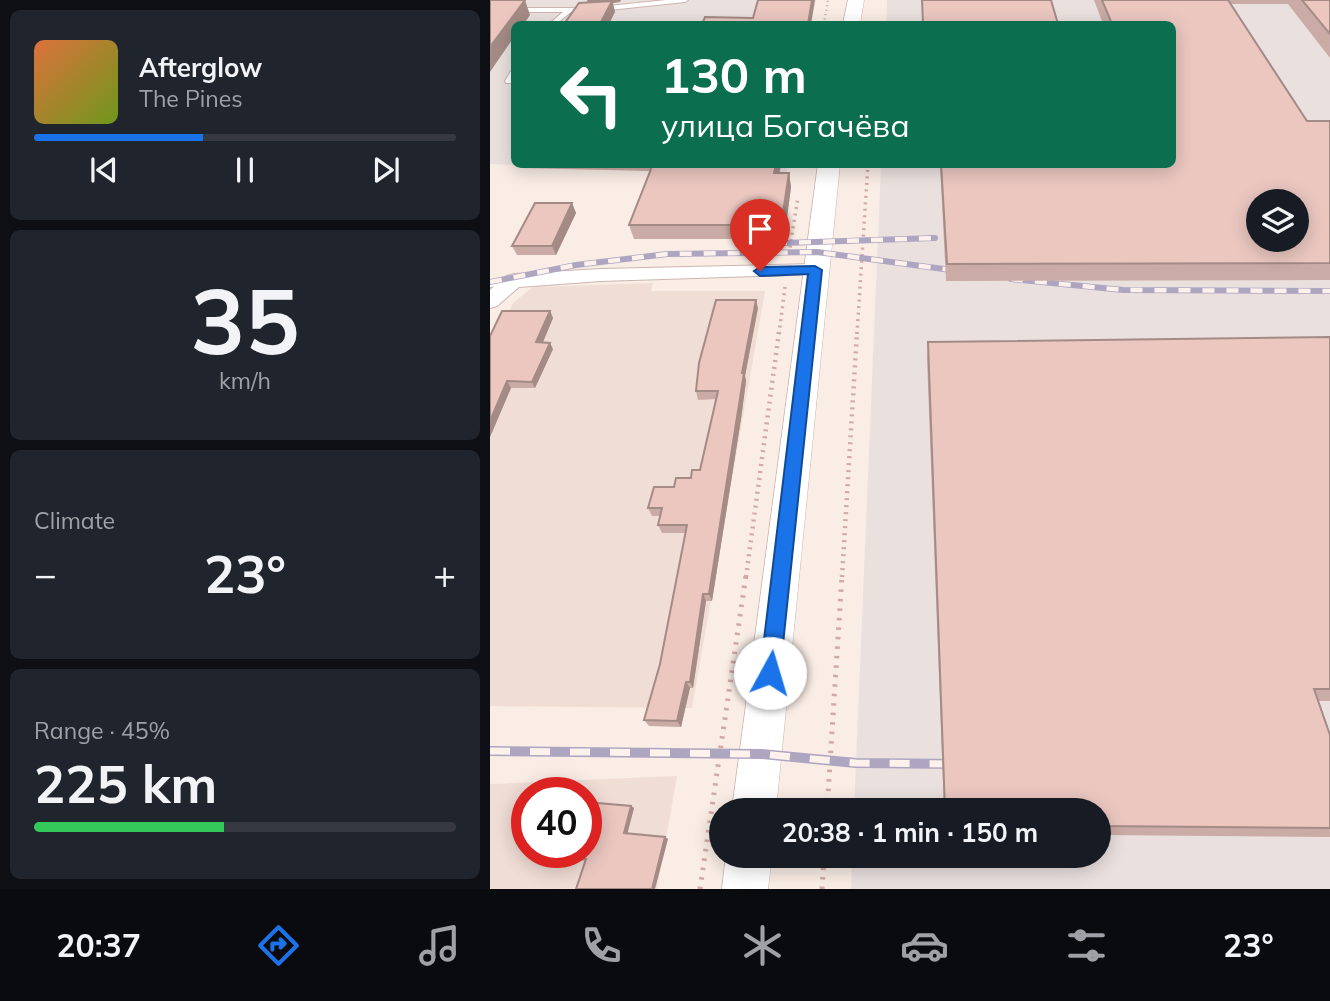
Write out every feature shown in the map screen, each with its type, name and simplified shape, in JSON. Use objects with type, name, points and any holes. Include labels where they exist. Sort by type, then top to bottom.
[{"type":"street","points":[[852,21],[856,0]]},
{"type":"street","points":[[755,798],[801,270],[828,168]]},
{"type":"street","points":[[490,301],[514,281],[601,275],[801,270]]},
{"type":"street","points":[[745,889],[748,868]]},
{"type":"lane","points":[[490,9],[569,10],[665,4],[685,0]]},
{"type":"lane","points":[[556,21],[569,10]]},
{"type":"lane","points":[[509,82],[511,78]]},
{"type":"lane","points":[[490,284],[514,281]]},
{"type":"path","points":[[824,21],[828,0]]},
{"type":"path","points":[[828,798],[868,168]]},
{"type":"path","points":[[700,889],[801,270],[799,190]]},
{"type":"path","points":[[822,889],[823,868]]},
{"type":"shaded area","points":[[490,0],[816,0],[812,21],[511,21],[511,165],[490,164]]},
{"type":"shaded area","points":[[887,0],[1330,0],[1330,889],[851,889],[852,868],[1111,868],[1111,798],[855,798],[881,168],[1176,168],[1176,21],[886,21]]},
{"type":"shaded area","points":[[598,168],[787,168],[786,175]]},
{"type":"shaded area","points":[[653,283],[651,291],[765,291],[692,708],[490,706],[490,352],[513,303],[533,287]]},
{"type":"shaded area","points":[[677,776],[657,889],[490,889],[490,784],[511,783],[511,868],[602,868],[602,779]]},
{"type":"building","points":[[490,0],[525,0],[490,47]]},
{"type":"building","points":[[758,0],[812,0],[808,21],[703,21],[705,17],[753,18]]},
{"type":"building","points":[[922,0],[1051,0],[1057,21],[923,21]]},
{"type":"building","points":[[1102,0],[1228,0],[1307,121],[1330,121],[1330,263],[947,264],[941,168],[1176,168],[1176,21],[1111,21]]},
{"type":"building","points":[[1302,0],[1330,0],[1330,34]]},
{"type":"building","points":[[612,1],[602,21],[566,21],[579,3]]},
{"type":"building","points":[[651,168],[775,168],[774,173],[789,173],[782,219],[733,219],[731,225],[629,225]]},
{"type":"building","points":[[535,203],[572,203],[552,246],[512,246]]},
{"type":"building","points":[[716,300],[756,300],[742,373],[709,594],[703,594],[690,682],[686,682],[677,721],[644,720],[660,664],[687,525],[658,525],[662,508],[648,508],[654,487],[674,487],[676,478],[691,478],[692,470],[700,470],[718,391],[696,391],[699,363]]},
{"type":"building","points":[[502,311],[550,311],[536,342],[550,343],[532,382],[507,381],[490,421],[490,336]]},
{"type":"building","points":[[1330,337],[1330,689],[1314,689],[1330,735],[1330,828],[1111,826],[1111,798],[945,798],[928,342]]},
{"type":"building","points":[[602,803],[631,806],[624,833],[665,837],[652,889],[576,889],[583,868],[602,868]]},
{"type":"railway","points":[[751,244],[935,238]]},
{"type":"railway","points":[[490,282],[576,265],[667,254],[817,252],[966,272]]},
{"type":"railway","points":[[1011,279],[1123,290],[1330,291]]},
{"type":"railway","points":[[490,751],[761,754],[856,763],[962,764]]},
{"type":"route","points":[[760,271],[815,270],[770,673]]}]
